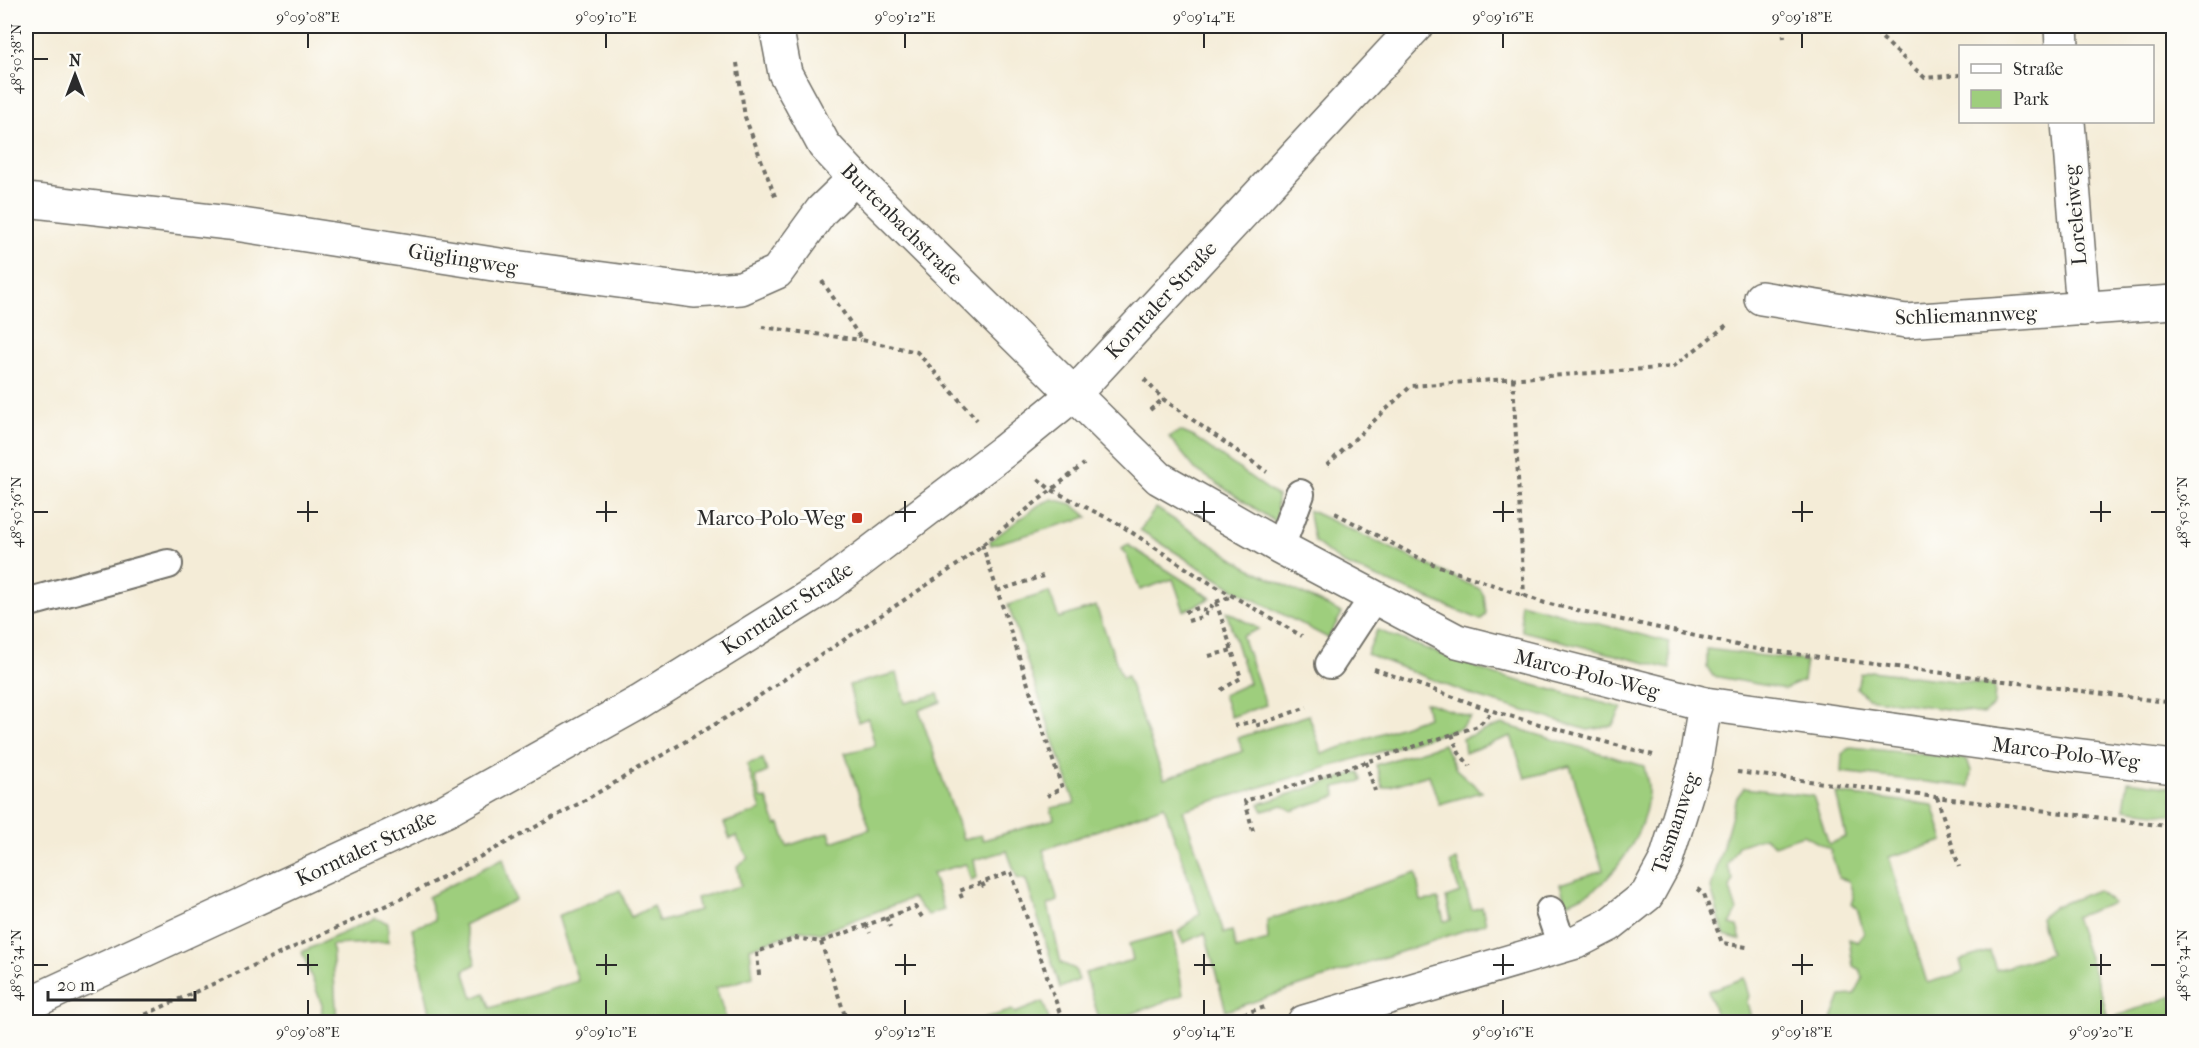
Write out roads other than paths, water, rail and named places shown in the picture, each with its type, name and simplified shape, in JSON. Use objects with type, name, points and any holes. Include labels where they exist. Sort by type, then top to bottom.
[{"type":"street","name":"Burtenbachstraße","points":[[776,26],[785,73],[824,145],[1074,394]]},
{"type":"street","name":"Korntaler Straße","points":[[31,1010],[445,811],[640,702],[828,585],[1004,451],[1074,394],[1416,26]]},
{"type":"street","points":[[2061,26],[2062,45]]},
{"type":"street","name":"Loreleiweg","points":[[2068,123],[2083,309]]},
{"type":"street","name":"Güglingweg","points":[[26,200],[229,224],[506,266],[694,291],[741,288],[777,272],[822,210],[855,178]]},
{"type":"street","name":"Schliemannweg","points":[[1761,298],[1906,321],[2174,302]]},
{"type":"street","name":"Marco-Polo-Weg","points":[[1074,394],[1159,478],[1280,547],[1457,641],[1705,704],[2174,767]]},
{"type":"street","name":"Tasmanweg","points":[[1304,1023],[1576,942],[1609,925],[1647,895],[1666,860],[1682,814],[1695,766],[1705,704]]},
{"type":"lane","points":[[1280,547],[1299,494]]},
{"type":"lane","points":[[26,603],[168,564]]},
{"type":"lane","points":[[1330,664],[1374,597]]},
{"type":"lane","points":[[1550,911],[1562,946]]},
{"type":"place","name":"Marco-Polo-Weg","points":[[857,518]]}]
